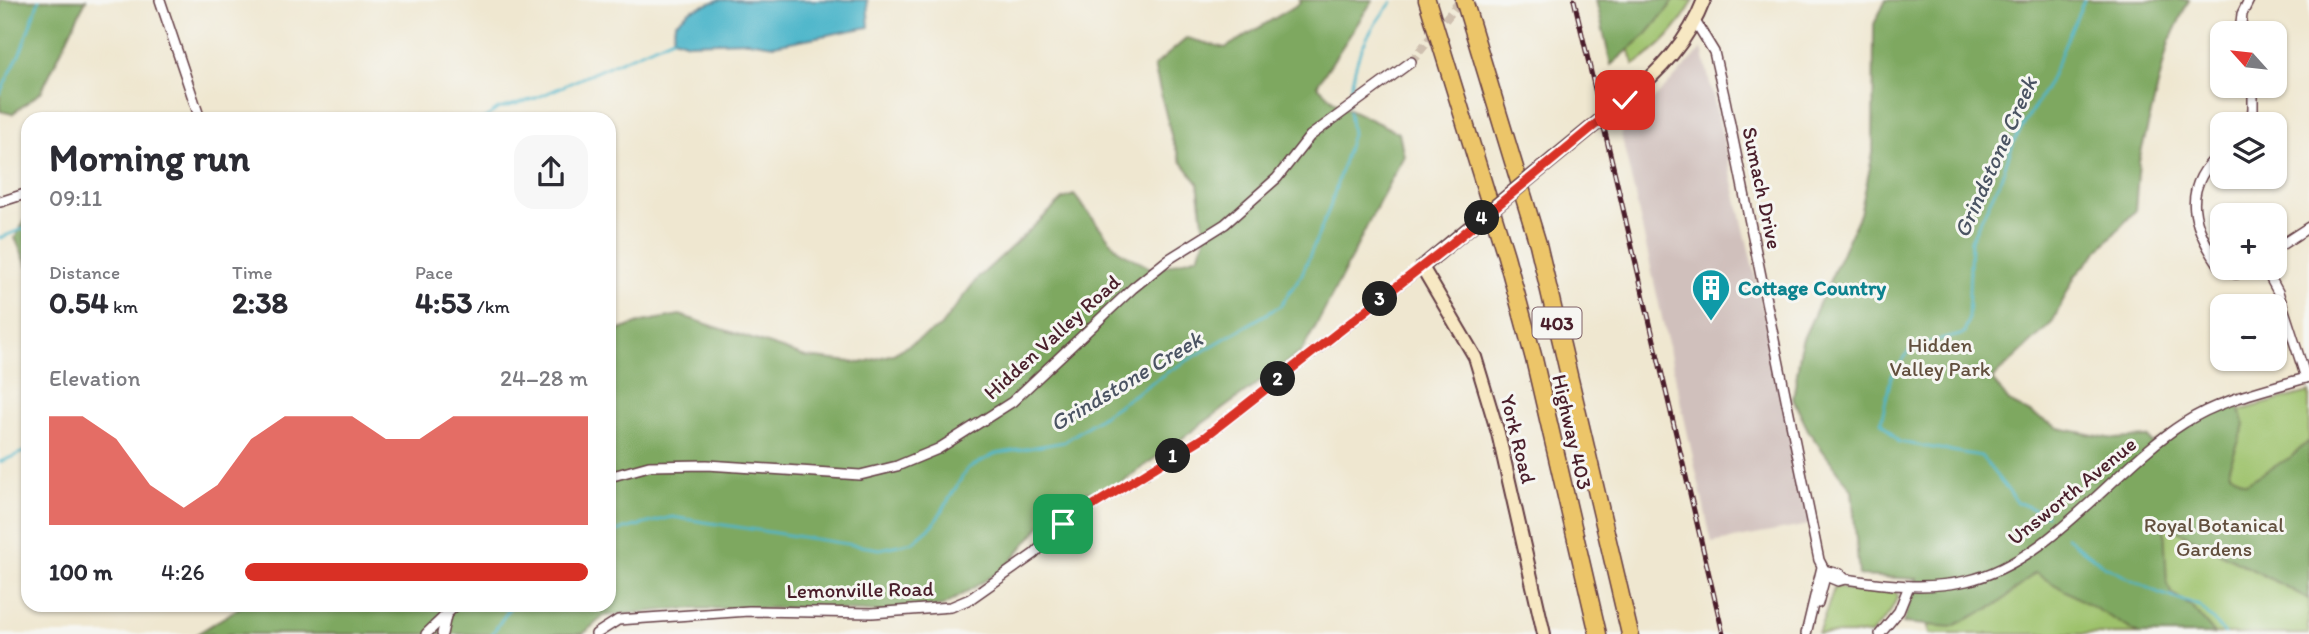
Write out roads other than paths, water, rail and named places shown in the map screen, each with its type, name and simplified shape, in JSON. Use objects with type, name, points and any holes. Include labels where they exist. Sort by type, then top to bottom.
[{"type":"highway","name":"Highway 403","points":[[1427,0],[1510,268],[1598,634]]},
{"type":"highway","name":"Highway 403","points":[[1464,0],[1538,244],[1630,634]]},
{"type":"street","points":[[160,0],[198,112]]},
{"type":"street","name":"Lemonville Road","points":[[596,634],[618,620],[749,611],[872,613],[951,607],[970,599],[1034,554],[1063,524],[1206,436],[1452,243],[1625,100],[1674,54],[1695,21],[1704,0]]},
{"type":"street","points":[[2241,21],[2249,0]]},
{"type":"street","name":"Sumach Drive","points":[[1695,21],[1714,52],[1824,569]]},
{"type":"street","name":"Hidden Valley Road","points":[[616,475],[649,466],[708,465],[860,475],[897,466],[938,449],[1012,402],[1133,288],[1169,259],[1225,224],[1277,178],[1310,136],[1411,62]]},
{"type":"street","points":[[2210,162],[2203,168],[2194,190],[2194,205],[2210,248]]},
{"type":"street","points":[[0,202],[21,195]]},
{"type":"street","points":[[2287,241],[2309,227]]},
{"type":"street","name":"York Road","points":[[1422,267],[1475,357],[1497,433],[1544,634]]},
{"type":"street","points":[[2272,280],[2308,377]]},
{"type":"street","name":"Unsworth Avenue","points":[[1824,569],[1828,577],[1838,581],[1844,579],[1909,586],[1942,585],[1983,576],[2008,565],[2052,533],[2185,422],[2217,406],[2308,377]]},
{"type":"street","points":[[1806,634],[1814,609],[1820,600],[1824,569]]},
{"type":"street","points":[[1880,634],[1899,611],[1909,586]]},
{"type":"street","points":[[426,634],[450,612]]},
{"type":"street","points":[[442,634],[446,617]]},
{"type":"water","points":[[719,0],[867,0],[869,27],[774,45],[747,41],[688,43],[673,38],[675,23],[691,10]]},
{"type":"waterway","points":[[0,93],[21,51],[39,0]]},
{"type":"waterway","name":"Grindstone Creek","points":[[2047,515],[2017,502],[1981,456],[1899,442],[1881,422],[1891,377],[1912,347],[1964,334],[1968,320],[1971,240],[2001,178],[2014,141],[2048,84],[2084,0]]},
{"type":"waterway","name":"Grindstone Creek","points":[[1348,104],[1361,49],[1373,26],[1392,2]]},
{"type":"waterway","points":[[494,112],[534,99],[673,38]]},
{"type":"waterway","name":"Grindstone Creek","points":[[616,531],[672,517],[880,549],[913,542],[934,524],[967,469],[995,454],[1064,442],[1166,373],[1280,306],[1302,274],[1330,207],[1352,134],[1349,111]]},
{"type":"waterway","points":[[0,238],[21,229]]},
{"type":"waterway","points":[[0,462],[21,453]]},
{"type":"waterway","name":"Grindstone Creek","points":[[2066,537],[2104,566],[2159,593],[2200,606],[2225,634]]},
{"type":"waterway","name":"Grindstone Creek","points":[[492,634],[507,612]]},
{"type":"tunnel","points":[[1411,62],[1461,0]]},
{"type":"railway","points":[[1574,0],[1723,634]]},
{"type":"place","name":"Cottage Country","points":[[1711,322]]},
{"type":"park label","name":"Hidden Valley Park","points":[[1940,357]]},
{"type":"park label","name":"Royal Botanical Gardens","points":[[2214,537]]}]
